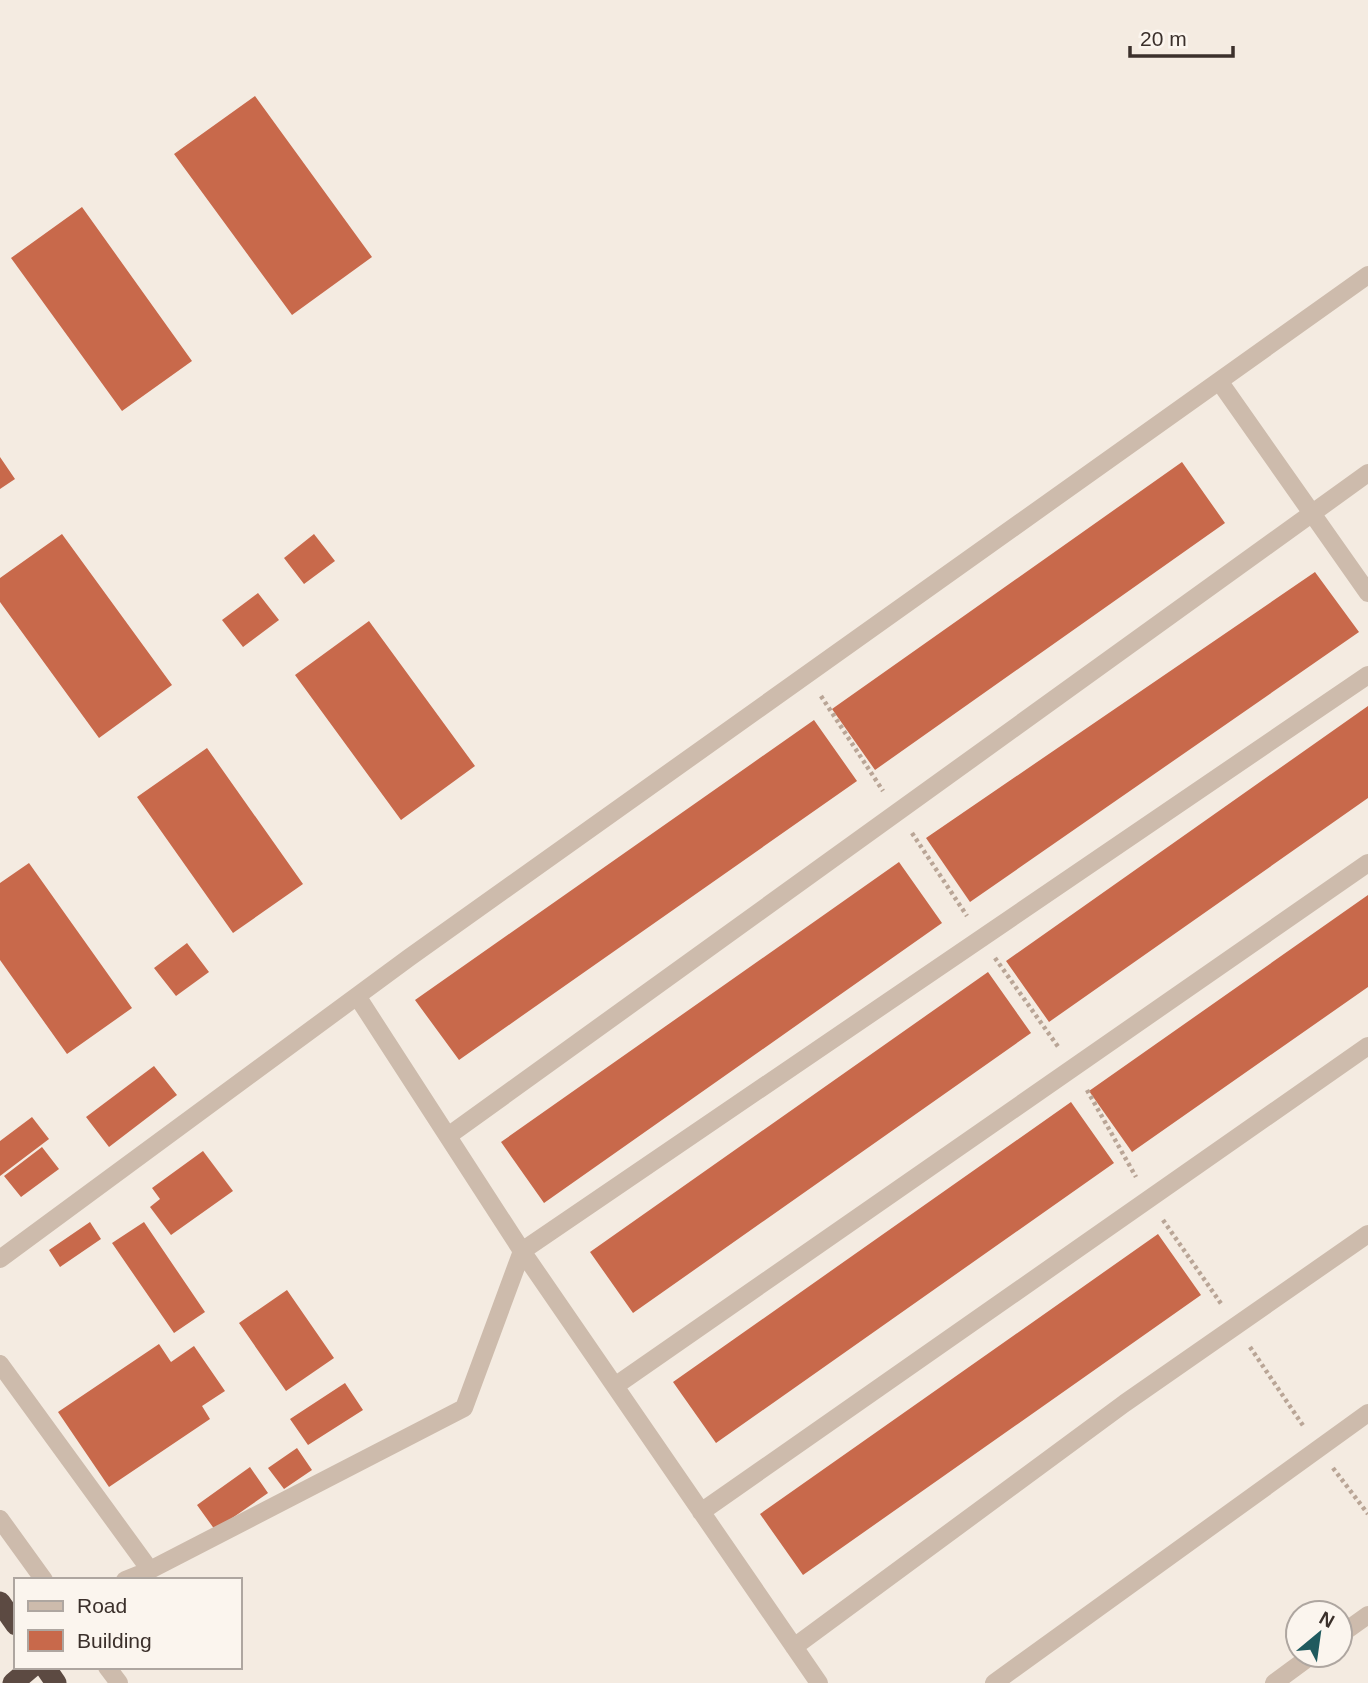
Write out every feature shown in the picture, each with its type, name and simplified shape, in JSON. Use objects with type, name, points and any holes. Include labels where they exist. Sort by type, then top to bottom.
[{"type":"highway","points":[[0,1602],[14,1622]]},
{"type":"highway","points":[[13,1683],[30,1669]]},
{"type":"street","points":[[0,1259],[357,996],[1368,275]]},
{"type":"street","points":[[1219,381],[1368,593]]},
{"type":"street","points":[[448,1136],[1368,472]]},
{"type":"street","points":[[130,1578],[464,1408],[522,1251],[1368,675]]},
{"type":"street","points":[[615,1386],[1368,863]]},
{"type":"street","points":[[357,996],[522,1251],[819,1683]]},
{"type":"street","points":[[701,1512],[1368,1046]]},
{"type":"street","points":[[794,1647],[1125,1403],[1368,1234]]},
{"type":"street","points":[[0,1364],[150,1570]]},
{"type":"street","points":[[994,1683],[1368,1413]]},
{"type":"street","points":[[0,1519],[43,1578]]},
{"type":"street","points":[[1274,1683],[1293,1669]]},
{"type":"path","points":[[807,675],[981,938],[1073,1067],[1149,1199],[1318,1449],[1368,1514]]},
{"type":"building","points":[[255,96],[372,257],[292,315],[174,154]]},
{"type":"building","points":[[82,207],[192,361],[122,411],[11,258]]},
{"type":"building","points":[[0,457],[15,479],[0,489]]},
{"type":"building","points":[[1182,462],[1225,523],[875,770],[832,709]]},
{"type":"building","points":[[62,534],[172,685],[99,738],[0,602],[0,578]]},
{"type":"building","points":[[314,534],[335,561],[304,584],[284,558]]},
{"type":"building","points":[[1315,572],[1359,632],[970,902],[926,838]]},
{"type":"building","points":[[258,593],[279,620],[243,647],[222,620]]},
{"type":"building","points":[[369,621],[475,766],[401,820],[295,675]]},
{"type":"building","points":[[1368,706],[1368,798],[1049,1022],[1006,961]]},
{"type":"building","points":[[814,720],[857,781],[459,1060],[415,1000]]},
{"type":"building","points":[[207,748],[303,884],[233,933],[137,797]]},
{"type":"building","points":[[899,862],[942,923],[544,1203],[501,1142]]},
{"type":"building","points":[[29,863],[132,1008],[67,1054],[0,960],[0,883]]},
{"type":"building","points":[[1368,895],[1368,987],[1132,1152],[1089,1091]]},
{"type":"building","points":[[187,943],[209,972],[176,996],[154,968]]},
{"type":"building","points":[[988,972],[1031,1033],[633,1313],[590,1252]]},
{"type":"building","points":[[154,1066],[177,1095],[109,1147],[86,1117]]},
{"type":"building","points":[[1071,1102],[1114,1163],[716,1443],[673,1382]]},
{"type":"building","points":[[32,1117],[49,1139],[0,1176],[0,1141]]},
{"type":"building","points":[[42,1147],[59,1169],[21,1197],[4,1176]]},
{"type":"building","points":[[203,1151],[233,1191],[171,1235],[150,1207],[160,1199],[152,1188]]},
{"type":"building","points":[[90,1222],[101,1239],[60,1267],[49,1250]]},
{"type":"building","points":[[144,1222],[205,1312],[174,1333],[112,1243]]},
{"type":"building","points":[[1158,1234],[1201,1295],[803,1575],[760,1514]]},
{"type":"building","points":[[287,1290],[334,1358],[286,1391],[239,1323]]},
{"type":"building","points":[[159,1344],[171,1362],[194,1346],[225,1391],[202,1406],[210,1419],[109,1487],[58,1412]]},
{"type":"building","points":[[345,1383],[363,1410],[308,1445],[290,1419]]},
{"type":"building","points":[[297,1448],[312,1470],[284,1489],[268,1468]]},
{"type":"building","points":[[250,1467],[268,1493],[215,1530],[197,1505]]}]
